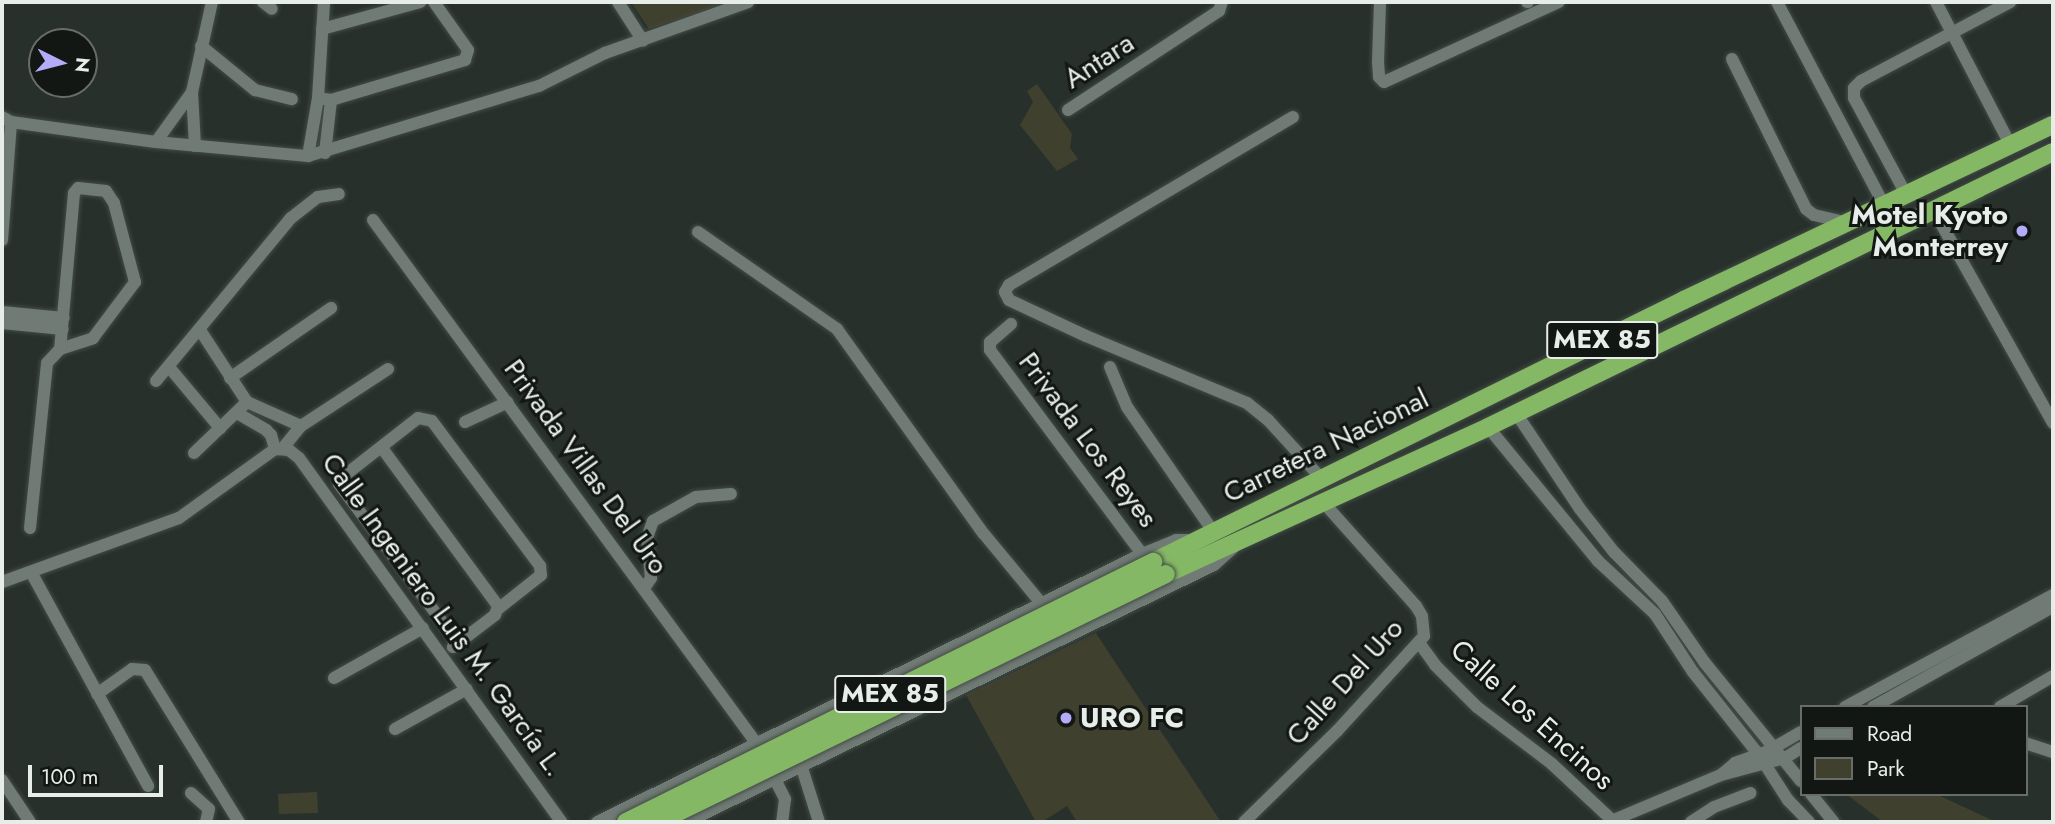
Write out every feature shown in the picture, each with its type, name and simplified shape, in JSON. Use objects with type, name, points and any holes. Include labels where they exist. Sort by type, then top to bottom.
[{"type":"highway","name":"Carretera Nacional","points":[[658,822],[1213,531],[1684,300],[1885,207],[2053,125]]},
{"type":"highway","name":"Carretera Nacional","points":[[626,822],[1154,563],[1239,541],[1324,503],[1488,427],[2053,152]]},
{"type":"street","points":[[195,146],[191,92],[212,2]]},
{"type":"street","points":[[324,2],[321,29],[325,153]]},
{"type":"street","points":[[321,29],[420,2]]},
{"type":"street","points":[[324,99],[457,64],[468,56],[434,2]]},
{"type":"street","points":[[618,2],[642,41]]},
{"type":"street","points":[[2,240],[6,126],[308,156],[531,89],[605,53],[748,2]]},
{"type":"street","name":"Antara","points":[[1069,110],[1219,11],[1222,2]]},
{"type":"street","points":[[1380,2],[1378,62],[1382,82],[1543,5],[1559,2]]},
{"type":"street","points":[[1777,2],[1885,207]]},
{"type":"street","points":[[1936,2],[2011,146]]},
{"type":"street","points":[[1907,196],[1854,98],[1854,88],[1861,81],[2010,2]]},
{"type":"street","points":[[201,47],[255,90],[292,99]]},
{"type":"street","points":[[1732,59],[1806,209],[1814,215],[1849,223]]},
{"type":"street","points":[[156,142],[191,92]]},
{"type":"street","points":[[308,156],[324,99]]},
{"type":"street","points":[[1293,117],[1009,285],[1005,292],[1009,300],[1086,337],[1247,403],[1268,420],[1321,478]]},
{"type":"street","points":[[30,528],[47,363],[61,349],[85,343],[97,335],[135,279],[111,196],[102,190],[75,189],[61,349]]},
{"type":"street","points":[[156,381],[299,210],[318,197],[339,194]]},
{"type":"street","points":[[1934,211],[2053,423]]},
{"type":"street","name":"Privada Villas Del Uro","points":[[373,220],[645,587],[757,744],[785,799],[782,822]]},
{"type":"street","points":[[698,232],[837,329],[984,534],[1041,603]]},
{"type":"street","points":[[230,378],[331,308]]},
{"type":"street","points":[[2,312],[63,323]]},
{"type":"street","points":[[2,323],[63,323]]},
{"type":"street","name":"Privada Los Reyes","points":[[1011,324],[990,342],[990,350],[1154,563]]},
{"type":"street","points":[[200,330],[247,402],[301,426]]},
{"type":"street","points":[[169,367],[220,428]]},
{"type":"street","points":[[1110,367],[1128,407],[1213,531]]},
{"type":"street","points":[[2,582],[186,515],[279,449],[301,426],[388,369]]},
{"type":"street","points":[[194,453],[247,402]]},
{"type":"street","points":[[465,422],[508,402]]},
{"type":"street","points":[[237,413],[266,430],[279,449]]},
{"type":"street","points":[[1516,413],[1580,509],[1614,552],[1662,601],[1705,663],[1800,779]]},
{"type":"street","points":[[266,430],[278,418]]},
{"type":"street","points":[[444,655],[541,575],[540,566],[432,421],[418,418],[340,479],[340,488],[458,643]]},
{"type":"street","points":[[1488,427],[1598,561],[1655,614],[1693,672],[1807,820]]},
{"type":"street","points":[[382,448],[494,597],[498,609]]},
{"type":"street","name":"Calle Ingeniero Luis M. García L.","points":[[279,449],[299,458],[444,655],[562,822]]},
{"type":"street","points":[[645,587],[651,578],[647,538],[653,521],[696,497],[731,494]]},
{"type":"street","name":"Calle Del Uro","points":[[1244,822],[1420,644],[1425,629],[1416,606],[1324,503]]},
{"type":"street","points":[[1563,520],[1580,509]]},
{"type":"street","name":"MEX 85","points":[[687,822],[1214,565],[1239,541]]},
{"type":"street","name":"MEX 85","points":[[597,822],[1041,603],[1154,563]]},
{"type":"street","points":[[31,572],[148,786]]},
{"type":"street","points":[[1849,705],[2053,595]]},
{"type":"street","points":[[1877,705],[2053,607]]},
{"type":"street","points":[[334,678],[423,628]]},
{"type":"street","name":"Calle Los Encinos","points":[[1420,644],[1435,665],[1477,707],[1552,764],[1611,822]]},
{"type":"street","points":[[97,694],[132,670],[145,670],[239,822]]},
{"type":"street","points":[[2003,705],[2053,676]]},
{"type":"street","points":[[395,729],[467,689]]},
{"type":"street","points":[[792,724],[791,740],[807,765],[818,822]]},
{"type":"street","points":[[1761,759],[1800,733]]},
{"type":"street","points":[[2027,744],[2053,752]]},
{"type":"street","points":[[1611,822],[1721,775],[1735,763],[1785,758],[1800,749]]},
{"type":"street","points":[[717,761],[725,761],[738,769],[742,785],[734,798]]},
{"type":"street","points":[[2,780],[30,822]]},
{"type":"street","points":[[191,793],[209,809],[206,822]]},
{"type":"street","points":[[1691,822],[1714,807],[1750,793]]},
{"type":"street","points":[[1807,820],[1815,799],[1834,822]]},
{"type":"green space","points":[[631,2],[730,2],[649,29]]},
{"type":"green space","points":[[1037,84],[1072,134],[1070,148],[1078,159],[1057,171],[1020,125],[1033,102],[1027,91]]},
{"type":"green space","name":"URO FC","points":[[1096,633],[1221,822],[1077,822],[1067,806],[1042,822],[1036,822],[966,695]]},
{"type":"green space","points":[[317,792],[318,813],[279,814],[278,794]]},
{"type":"green space","points":[[1849,796],[1940,796],[1996,822],[1883,822]]},
{"type":"place","name":"Motel Kyoto Monterrey","points":[[2022,231]]},
{"type":"place","name":"URO FC","points":[[1066,718]]}]
